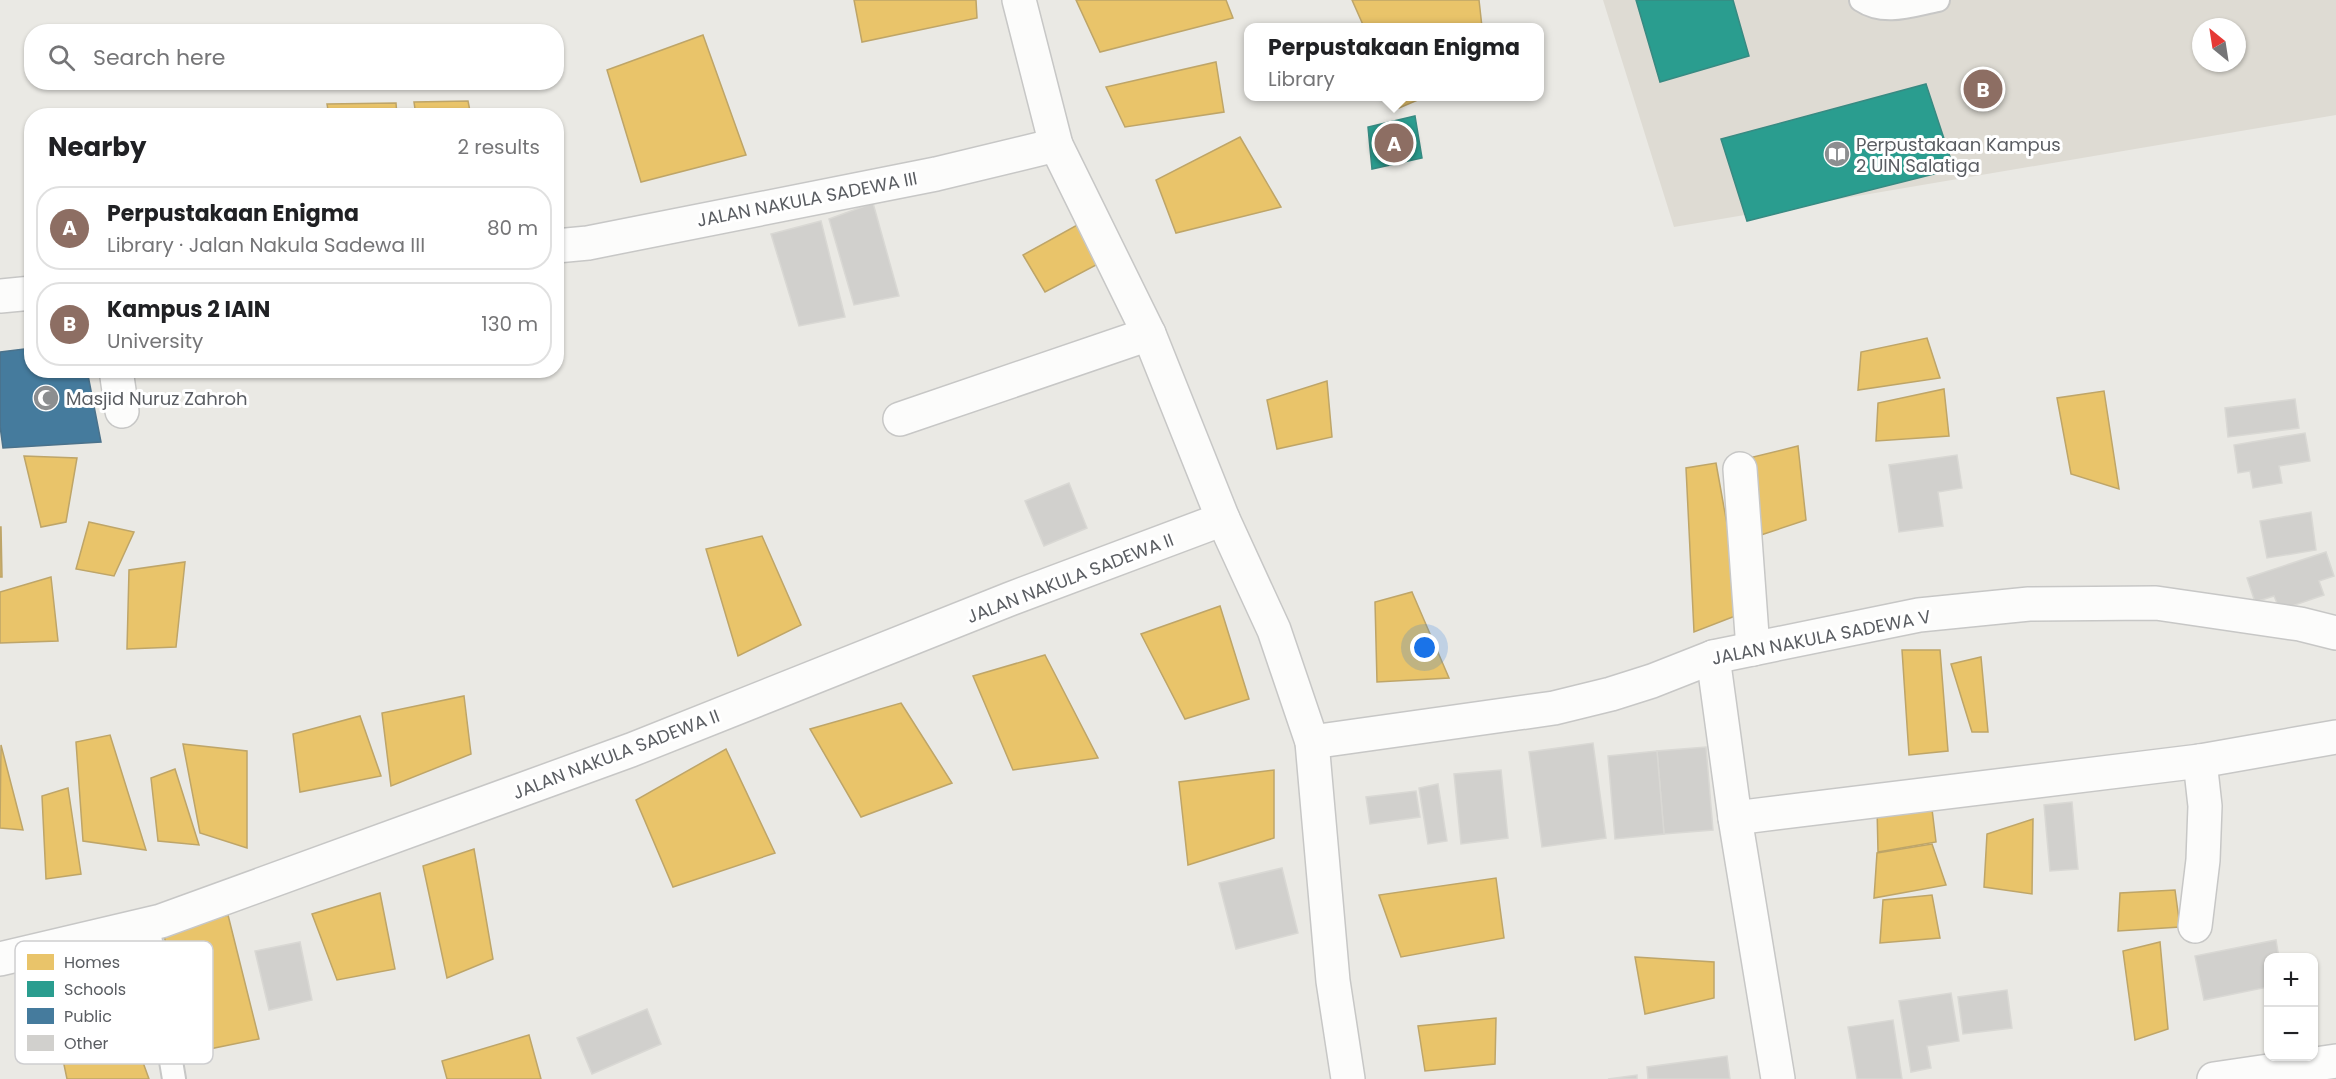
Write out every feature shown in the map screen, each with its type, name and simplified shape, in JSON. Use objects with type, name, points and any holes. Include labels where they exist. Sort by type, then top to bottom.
[{"type":"street","points":[[1019,0],[1056,145],[1149,334],[1223,519],[1274,630],[1312,742],[1333,981],[1348,1079]]},
{"type":"street","name":"JALAN NAKULA SADEWA III","points":[[564,245],[588,243],[936,174],[1056,145]]},
{"type":"street","points":[[0,296],[24,294]]},
{"type":"street","points":[[900,419],[1149,334]]},
{"type":"street","points":[[117,378],[122,411]]},
{"type":"street","points":[[1740,469],[1753,649]]},
{"type":"street","name":"JALAN NAKULA SADEWA II","points":[[76,941],[148,924],[631,750],[1010,599],[1223,519]]},
{"type":"street","name":"JALAN NAKULA SADEWA V","points":[[1312,742],[1554,708],[1621,691],[1713,657],[1918,615],[2029,604],[2156,603],[2300,624],[2336,633]]},
{"type":"street","points":[[1713,657],[1735,818],[1778,1079]]},
{"type":"street","points":[[1735,818],[2200,761],[2336,737]]},
{"type":"street","points":[[2195,926],[2204,860],[2205,828],[2200,761]]},
{"type":"street","name":"JALAN NAKULA SADEWA II","points":[[0,959],[15,955]]},
{"type":"street","points":[[2214,1079],[2336,1061]]},
{"type":"lane","points":[[1861,0],[1878,9],[1938,0]]},
{"type":"lane","points":[[148,924],[151,941]]},
{"type":"lane","points":[[171,1064],[174,1079]]},
{"type":"shaded area","points":[[1603,0],[2336,0],[2336,115],[1674,227]]},
{"type":"building: Homes","points":[[854,0],[976,0],[977,18],[862,42]]},
{"type":"building: Homes","points":[[1076,0],[1226,0],[1233,18],[1100,52]]},
{"type":"building: Homes","points":[[1352,0],[1479,0],[1482,23],[1362,23]]},
{"type":"building: Homes","points":[[703,35],[746,155],[641,182],[607,70]]},
{"type":"building: Homes","points":[[1216,62],[1224,112],[1125,127],[1106,87]]},
{"type":"building: Homes","points":[[468,101],[469,108],[415,108],[414,102]]},
{"type":"building: Homes","points":[[1396,101],[1415,101],[1399,108]]},
{"type":"building: Homes","points":[[396,103],[396,108],[328,108],[327,104]]},
{"type":"building: Homes","points":[[1240,137],[1281,207],[1176,233],[1156,180]]},
{"type":"building: Homes","points":[[1079,224],[1098,264],[1045,292],[1023,255]]},
{"type":"building: Homes","points":[[1927,338],[1940,378],[1858,390],[1861,352]]},
{"type":"building: Homes","points":[[1327,381],[1332,437],[1277,449],[1267,400]]},
{"type":"building: Homes","points":[[1944,389],[1949,436],[1876,441],[1878,403]]},
{"type":"building: Homes","points":[[2104,391],[2119,489],[2071,474],[2057,398]]},
{"type":"building: Homes","points":[[1798,446],[1806,520],[1761,535],[1749,458]]},
{"type":"building: Homes","points":[[24,456],[77,458],[66,522],[41,527]]},
{"type":"building: Homes","points":[[1716,463],[1743,613],[1694,632],[1686,468]]},
{"type":"building: Homes","points":[[89,522],[134,532],[114,576],[76,569]]},
{"type":"building: Homes","points":[[0,527],[2,577],[0,577]]},
{"type":"building: Homes","points":[[762,536],[801,625],[738,656],[706,549]]},
{"type":"building: Homes","points":[[185,562],[176,647],[127,649],[129,570]]},
{"type":"building: Homes","points":[[51,577],[58,641],[0,643],[0,592]]},
{"type":"building: Homes","points":[[1412,592],[1449,678],[1377,682],[1375,602]]},
{"type":"building: Homes","points":[[1220,606],[1249,699],[1185,719],[1141,634]]},
{"type":"building: Homes","points":[[1902,650],[1940,650],[1948,751],[1909,755]]},
{"type":"building: Homes","points":[[1045,655],[1098,758],[1013,770],[973,676]]},
{"type":"building: Homes","points":[[1981,657],[1988,732],[1972,732],[1951,664]]},
{"type":"building: Homes","points":[[464,696],[471,754],[391,786],[382,713]]},
{"type":"building: Homes","points":[[901,703],[952,783],[861,817],[810,729]]},
{"type":"building: Homes","points":[[360,716],[381,776],[300,792],[293,734]]},
{"type":"building: Homes","points":[[110,735],[146,850],[83,841],[76,742]]},
{"type":"building: Homes","points":[[183,744],[247,751],[247,848],[200,833]]},
{"type":"building: Homes","points":[[1,745],[23,830],[0,828]]},
{"type":"building: Homes","points":[[726,749],[775,853],[673,887],[636,800]]},
{"type":"building: Homes","points":[[175,769],[199,845],[158,841],[151,778]]},
{"type":"building: Homes","points":[[1274,770],[1274,838],[1188,865],[1179,782]]},
{"type":"building: Homes","points":[[68,788],[81,874],[46,879],[42,796]]},
{"type":"building: Homes","points":[[1931,801],[1936,842],[1878,852],[1877,807]]},
{"type":"building: Homes","points":[[2033,819],[2032,894],[1984,887],[1987,834]]},
{"type":"building: Homes","points":[[1932,844],[1946,885],[1874,898],[1877,853]]},
{"type":"building: Homes","points":[[474,849],[493,959],[447,978],[423,866]]},
{"type":"building: Homes","points":[[1496,878],[1504,938],[1401,957],[1379,895]]},
{"type":"building: Homes","points":[[2175,890],[2180,927],[2118,931],[2120,893]]},
{"type":"building: Homes","points":[[380,893],[395,969],[337,980],[312,914]]},
{"type":"building: Homes","points":[[1932,895],[1940,938],[1880,943],[1883,900]]},
{"type":"building: Homes","points":[[228,915],[259,1039],[213,1048],[213,941],[165,941],[164,934]]},
{"type":"building: Homes","points":[[2160,942],[2168,1029],[2135,1040],[2123,951]]},
{"type":"building: Homes","points":[[1635,957],[1714,962],[1714,998],[1645,1014]]},
{"type":"building: Homes","points":[[1496,1018],[1495,1064],[1425,1071],[1418,1026]]},
{"type":"building: Homes","points":[[529,1035],[541,1079],[447,1079],[442,1061]]},
{"type":"building: Homes","points":[[64,1064],[144,1064],[149,1079],[67,1079]]},
{"type":"building: Schools","points":[[1636,0],[1733,0],[1749,56],[1660,82]]},
{"type":"building: Schools","name":"Perpustakaan Kampus 2 UIN Salatiga","points":[[1926,84],[1954,169],[1747,221],[1721,139]]},
{"type":"building: Schools","points":[[1415,116],[1422,158],[1372,169],[1368,127]]},
{"type":"building: Public","name":"Masjid Nuruz Zahroh","points":[[24,349],[24,378],[89,378],[101,442],[3,448],[0,426],[0,352]]},
{"type":"building: Other","points":[[873,203],[899,296],[854,305],[829,219]]},
{"type":"building: Other","points":[[821,221],[845,317],[799,326],[771,234]]},
{"type":"building: Other","points":[[2295,399],[2299,428],[2228,437],[2225,408]]},
{"type":"building: Other","points":[[2305,433],[2310,461],[2279,466],[2282,483],[2253,488],[2250,471],[2238,473],[2234,445]]},
{"type":"building: Other","points":[[1957,455],[1962,488],[1938,492],[1943,526],[1899,532],[1889,465]]},
{"type":"building: Other","points":[[1069,483],[1087,528],[1044,546],[1025,501]]},
{"type":"building: Other","points":[[2311,512],[2316,550],[2267,558],[2260,521]]},
{"type":"building: Other","points":[[2326,552],[2334,576],[2319,581],[2324,595],[2280,610],[2274,596],[2255,602],[2247,578]]},
{"type":"building: Other","points":[[1593,743],[1606,838],[1542,847],[1529,752]]},
{"type":"building: Other","points":[[1706,747],[1713,830],[1664,834],[1657,751]]},
{"type":"building: Other","points":[[1657,751],[1664,834],[1615,839],[1608,756]]},
{"type":"building: Other","points":[[1501,770],[1508,838],[1461,844],[1454,774]]},
{"type":"building: Other","points":[[1438,784],[1447,841],[1428,844],[1419,788]]},
{"type":"building: Other","points":[[1416,791],[1420,817],[1370,824],[1366,797]]},
{"type":"building: Other","points":[[2072,802],[2078,869],[2050,871],[2044,805]]},
{"type":"building: Other","points":[[1282,868],[1298,933],[1236,949],[1219,883]]},
{"type":"building: Other","points":[[2276,940],[2278,953],[2264,953],[2264,988],[2204,1000],[2195,956]]},
{"type":"building: Other","points":[[300,942],[312,1000],[269,1010],[255,951]]},
{"type":"building: Other","points":[[2007,990],[2012,1028],[1963,1034],[1958,997]]},
{"type":"building: Other","points":[[1951,993],[1959,1041],[1927,1046],[1931,1068],[1911,1072],[1899,1001]]},
{"type":"building: Other","points":[[647,1009],[661,1044],[592,1074],[577,1038]]},
{"type":"building: Other","points":[[1893,1020],[1902,1079],[1857,1079],[1848,1027]]},
{"type":"building: Other","points":[[1727,1056],[1730,1079],[1648,1079],[1647,1067]]},
{"type":"building: Other","points":[[1637,1075],[1637,1079],[1608,1079]]},
{"type":"place","name":"Kampus 2 IAIN","points":[[1983,89]]},
{"type":"place","name":"Perpustakaan Enigma","points":[[1394,143]]},
{"type":"place","name":"Perpustakaan Kampus 2 UIN Salatiga","points":[[1837,154]]},
{"type":"place","name":"Masjid Nuruz Zahroh","points":[[46,398]]}]
